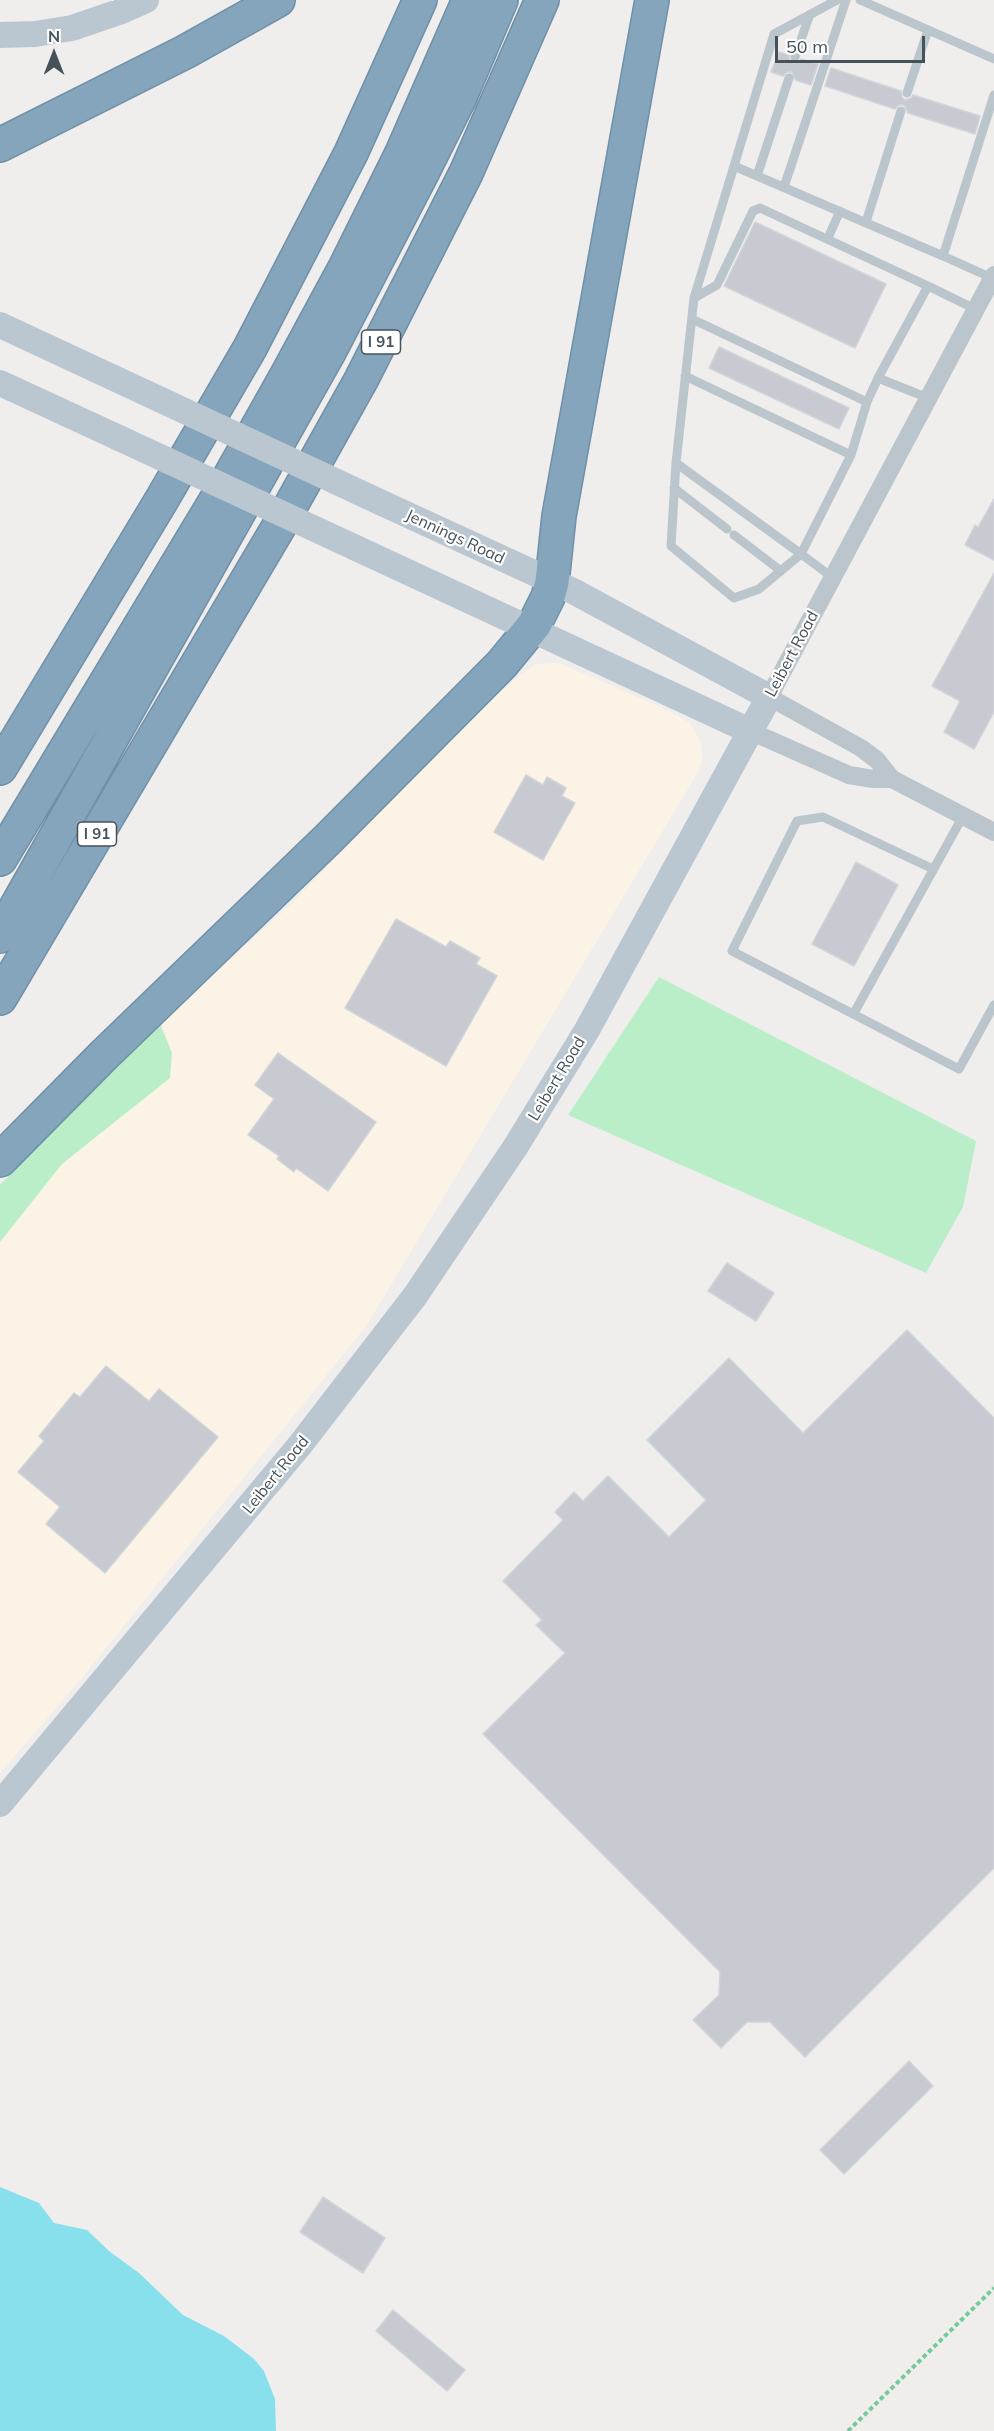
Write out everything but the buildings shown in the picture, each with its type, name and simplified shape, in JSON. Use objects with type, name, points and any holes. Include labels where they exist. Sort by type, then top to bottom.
[{"type":"highway","points":[[0,145],[206,42],[278,0]]},
{"type":"highway","points":[[0,768],[210,419],[287,280],[351,153],[420,0]]},
{"type":"highway","points":[[351,153],[402,80],[442,0]]},
{"type":"highway","points":[[0,859],[224,487],[287,375],[373,213],[433,86],[469,0]]},
{"type":"highway","points":[[0,936],[374,268],[459,99],[501,0]]},
{"type":"highway","name":"I 91","points":[[0,998],[212,641],[361,380],[466,173],[542,0]]},
{"type":"highway","points":[[0,1160],[112,1047],[329,838],[502,664],[531,629],[548,597],[552,582],[559,516],[652,0]]},
{"type":"highway","points":[[0,901],[141,668],[184,611]]},
{"type":"street","points":[[0,35],[34,34],[72,28],[146,0]]},
{"type":"street","name":"Leibert Road","points":[[0,1804],[300,1445],[415,1296],[500,1172],[561,1076],[633,948],[993,276]]},
{"type":"street","name":"Jennings Road","points":[[0,325],[598,604],[861,748],[877,760],[892,779],[994,832]]},
{"type":"street","name":"Jennings Road","points":[[0,382],[849,775],[892,779]]},
{"type":"lane","points":[[837,0],[774,34],[694,298],[676,463],[671,546],[734,598],[759,589],[801,554],[851,454],[867,402],[878,378],[927,286]]},
{"type":"lane","points":[[783,187],[846,0]]},
{"type":"lane","points":[[860,0],[994,59]]},
{"type":"lane","points":[[795,57],[810,14]]},
{"type":"lane","points":[[907,93],[927,30]]},
{"type":"lane","points":[[757,176],[789,78]]},
{"type":"lane","points":[[943,256],[994,95]]},
{"type":"lane","points":[[866,222],[901,111]]},
{"type":"lane","points":[[734,166],[993,276]]},
{"type":"lane","points":[[694,298],[717,285],[753,211],[760,208],[975,309]]},
{"type":"lane","points":[[828,238],[840,211]]},
{"type":"lane","points":[[692,319],[867,402]]},
{"type":"lane","points":[[685,376],[851,454]]},
{"type":"lane","points":[[878,378],[928,398]]},
{"type":"lane","points":[[676,463],[832,577]]},
{"type":"lane","points":[[674,488],[780,571]]},
{"type":"lane","points":[[933,869],[823,816],[797,820],[732,951],[959,1069],[994,1005]]},
{"type":"lane","points":[[854,1013],[963,816]]},
{"type":"path","points":[[848,2431],[994,2288]]},
{"type":"shaded area","points":[[559,663],[663,708],[690,723],[700,740],[703,757],[698,772],[367,1325],[80,1680],[0,1773],[0,1242],[62,1164],[169,1078],[171,1053],[160,1023],[291,904],[436,755],[509,684],[536,664]]},
{"type":"green space","points":[[659,977],[976,1141],[963,1207],[926,1273],[568,1115]]},
{"type":"green space","points":[[160,1023],[172,1053],[170,1078],[62,1164],[0,1242],[0,1185]]},
{"type":"water","points":[[0,2187],[39,2203],[54,2223],[87,2230],[109,2251],[139,2273],[183,2315],[224,2336],[254,2359],[264,2371],[275,2399],[276,2431],[0,2431]]}]
